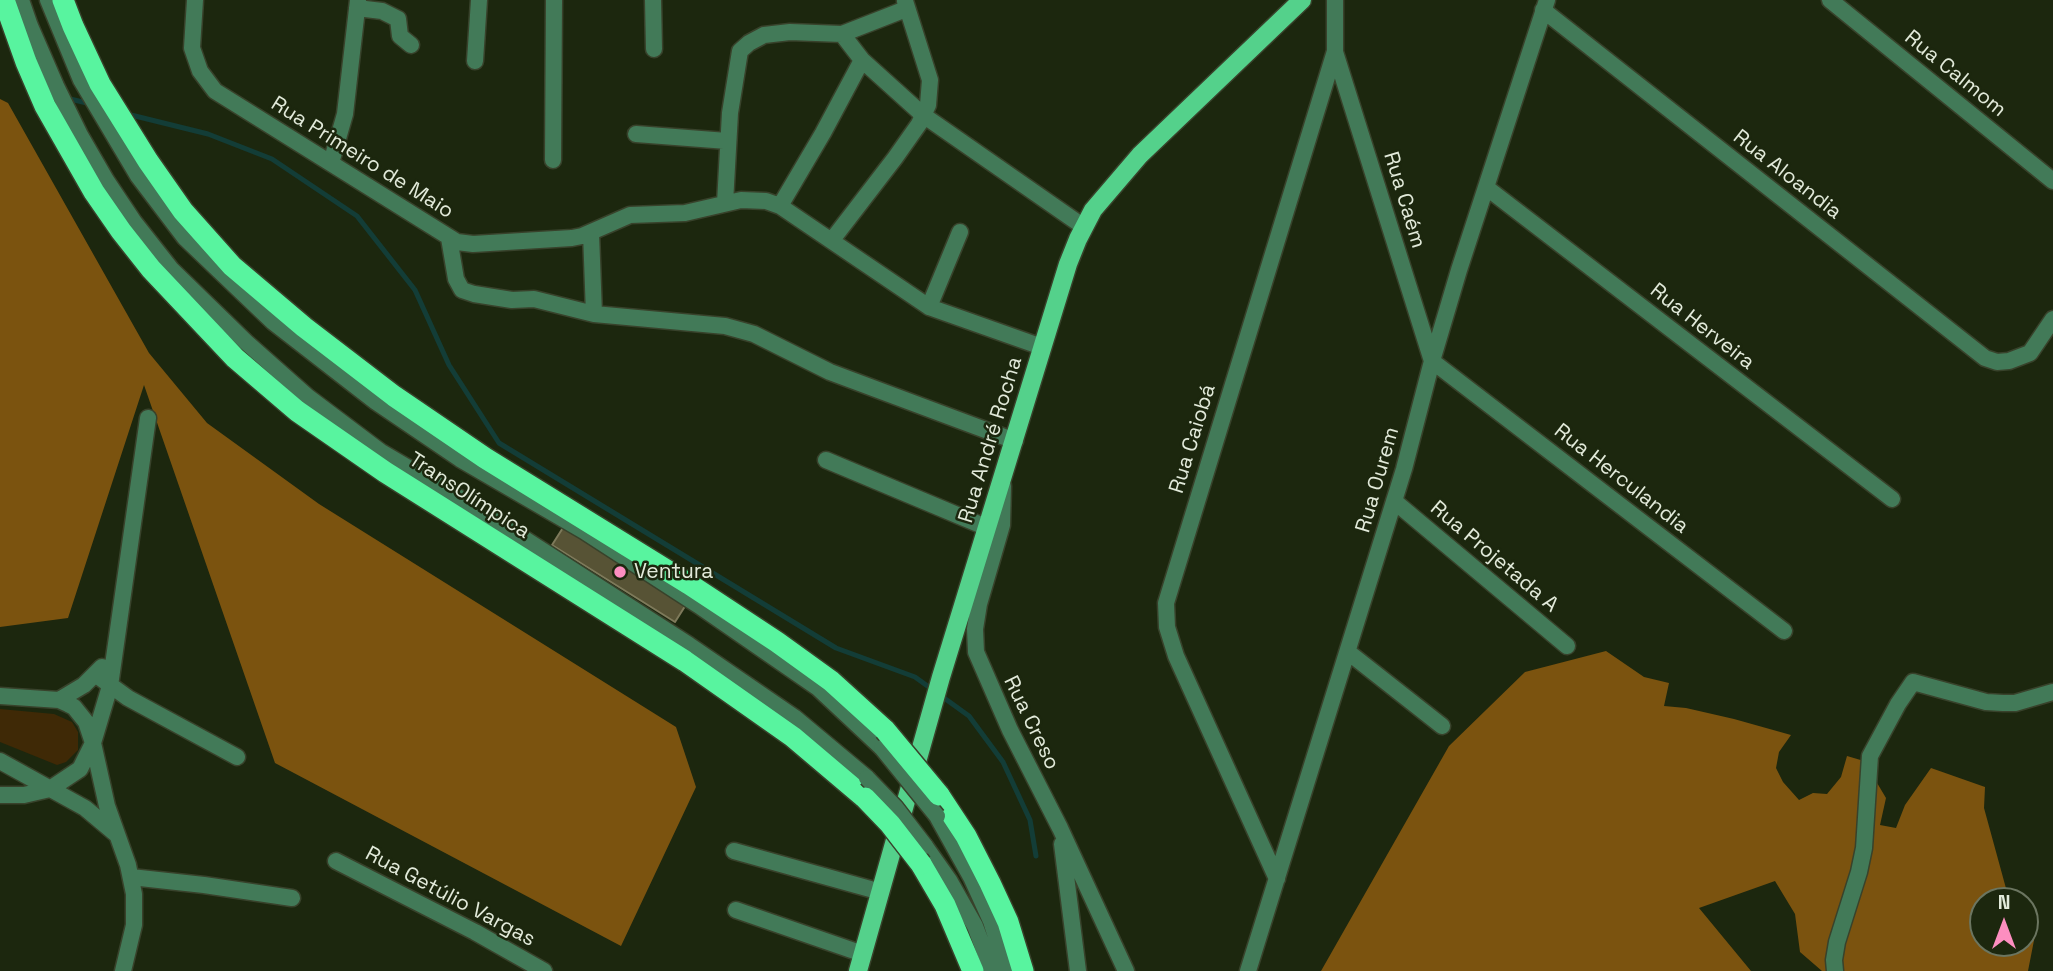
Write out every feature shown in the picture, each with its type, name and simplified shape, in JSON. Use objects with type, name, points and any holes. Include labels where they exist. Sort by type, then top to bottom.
[{"type":"highway","name":"TransOlímpica","points":[[4,0],[45,106],[94,192],[151,269],[235,358],[297,411],[385,472],[718,684],[866,788],[890,824],[923,855],[973,971]]},
{"type":"highway","name":"TransOlímpica","points":[[63,0],[100,84],[148,161],[183,211],[232,265],[304,327],[394,396],[485,458],[689,584],[831,681],[966,836],[1008,922],[1023,971]]},
{"type":"main road","name":"Rua André Rocha","points":[[860,962],[941,677],[1068,264],[1084,227],[1093,210],[1140,155],[1302,0]]},
{"type":"street","name":"TransOlímpica","points":[[22,0],[30,26],[56,86],[106,180],[134,222],[171,269],[246,342],[308,397],[381,452],[478,509],[794,716],[866,788]]},
{"type":"street","name":"TransOlímpica","points":[[48,0],[81,80],[138,176],[185,238],[273,322],[376,402],[439,445],[584,531],[698,605],[818,688],[883,739]]},
{"type":"street","name":"Rua Primeiro de Maio","points":[[195,0],[192,48],[200,71],[215,91],[457,242],[473,244],[572,238],[591,233],[630,215],[685,213],[752,199],[780,205],[929,307],[1042,347]]},
{"type":"street","points":[[475,61],[479,0]]},
{"type":"street","points":[[553,160],[554,0]]},
{"type":"street","points":[[653,0],[654,49]]},
{"type":"street","name":"Rua Caiobá","points":[[1277,879],[1176,656],[1167,627],[1166,603],[1335,51],[1335,0]]},
{"type":"street","name":"Rua Calmom","points":[[1830,0],[2053,181]]},
{"type":"street","points":[[331,163],[345,114],[358,4],[398,19],[400,36],[411,45]]},
{"type":"street","points":[[725,203],[727,141],[736,64],[740,51],[764,35],[790,32],[842,34],[905,4],[930,80],[930,91],[923,115],[895,158],[832,240]]},
{"type":"street","name":"Rua Ourem","points":[[1248,971],[1394,501],[1459,270],[1545,5]]},
{"type":"street","name":"Rua Aloandia","points":[[1545,5],[1985,358],[1997,362],[2009,361],[2030,353],[2053,319]]},
{"type":"street","points":[[842,34],[862,60],[923,115],[1084,227]]},
{"type":"street","name":"Rua Caém","points":[[1335,51],[1432,361]]},
{"type":"street","points":[[780,205],[862,60]]},
{"type":"street","points":[[636,134],[727,141]]},
{"type":"street","name":"Rua Herveira","points":[[1487,188],[1892,499]]},
{"type":"street","points":[[929,307],[960,232]]},
{"type":"street","points":[[591,233],[594,314]]},
{"type":"street","points":[[449,238],[456,279],[462,290],[512,300],[534,299],[594,314],[725,326],[754,334],[830,372],[1015,441]]},
{"type":"street","name":"Rua Herculandia","points":[[1432,361],[1784,631]]},
{"type":"street","points":[[0,795],[24,795],[50,789],[80,769],[93,743],[110,686],[148,418]]},
{"type":"street","points":[[826,460],[988,528]]},
{"type":"street","name":"Rua Creso","points":[[1003,480],[1002,525],[979,604],[975,629],[976,653],[1126,971]]},
{"type":"street","name":"Rua Projetada A","points":[[1394,501],[1567,646]]},
{"type":"street","points":[[59,700],[84,685],[115,647]]},
{"type":"street","points":[[1348,652],[1442,726]]},
{"type":"street","points":[[95,674],[110,686],[237,757]]},
{"type":"street","points":[[1835,971],[1837,942],[1864,848],[1870,756],[1898,704],[1906,680],[1986,702],[2015,703],[2053,692]]},
{"type":"street","points":[[0,696],[59,700],[74,707],[93,743],[107,806],[131,877],[134,894],[134,925],[123,971]]},
{"type":"street","points":[[0,761],[85,808],[118,836]]},
{"type":"street","points":[[938,806],[991,921],[1007,971]]},
{"type":"street","points":[[1060,828],[1079,971]]},
{"type":"street","points":[[734,851],[881,892]]},
{"type":"street","points":[[923,855],[949,880],[975,926],[992,971]]},
{"type":"street","name":"Rua Getúlio Vargas","points":[[336,861],[475,932],[544,971]]},
{"type":"street","points":[[131,877],[292,898]]},
{"type":"street","points":[[736,910],[860,962]]},
{"type":"shaded area","points":[[0,99],[8,103],[149,353],[207,423],[319,504],[676,727],[696,787],[621,946],[275,763],[144,385],[68,618],[0,627]]},
{"type":"shaded area","points":[[1606,651],[1644,677],[1669,683],[1664,706],[1686,708],[1791,735],[1779,752],[1776,768],[1783,782],[1799,800],[1813,793],[1827,794],[1841,777],[1847,756],[1864,761],[1886,798],[1880,825],[1896,828],[1905,805],[1931,768],[1985,787],[1984,808],[2006,887],[1969,887],[1969,957],[2031,957],[2028,971],[1822,971],[1800,952],[1795,914],[1775,881],[1699,908],[1751,971],[1321,971],[1449,746],[1525,672]]},
{"type":"shaded area","points":[[0,709],[54,714],[72,722],[78,732],[78,750],[66,762],[57,765],[0,742]]},
{"type":"building","name":"Ventura","points":[[566,523],[689,600],[675,622],[552,545]]},
{"type":"waterway","points":[[66,98],[91,104]]},
{"type":"waterway","points":[[127,114],[208,134],[272,159],[357,216],[415,290],[449,365],[499,443],[836,648],[915,677],[969,716],[1003,762],[1030,820],[1036,856]]},
{"type":"place","name":"Ventura","points":[[620,572]]}]
